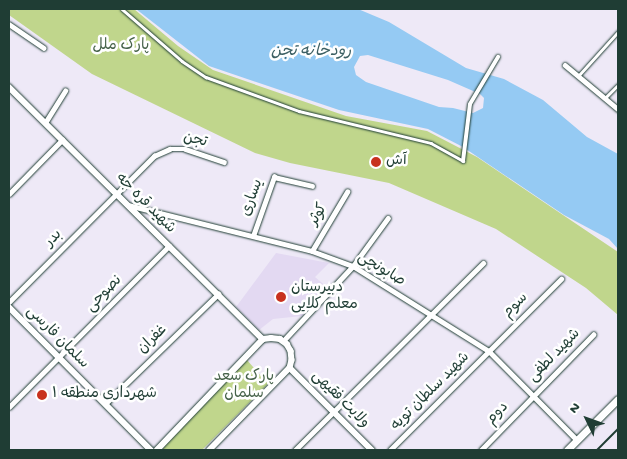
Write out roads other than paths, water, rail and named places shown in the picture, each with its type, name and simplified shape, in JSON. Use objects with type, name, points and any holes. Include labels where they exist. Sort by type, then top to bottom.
[{"type":"main road","points":[[567,450],[618,399]]},
{"type":"street","points":[[9,24],[44,48]]},
{"type":"street","points":[[463,161],[470,104],[498,57]]},
{"type":"street","points":[[565,65],[606,97],[618,109]]},
{"type":"street","name":"شهید قره جه","points":[[9,87],[263,340]]},
{"type":"street","points":[[45,123],[65,91]]},
{"type":"street","points":[[9,194],[62,140]]},
{"type":"street","name":"تجن","points":[[116,194],[154,156],[170,149],[185,149],[224,162]]},
{"type":"street","name":"یساری","points":[[252,236],[274,177],[312,186]]},
{"type":"street","name":"کوثر","points":[[312,251],[347,192]]},
{"type":"street","name":"بدر","points":[[9,302],[116,194]]},
{"type":"street","name":"صابونچی","points":[[128,205],[312,251],[353,266],[489,351],[577,440]]},
{"type":"street","points":[[283,341],[353,266],[388,218]]},
{"type":"street","name":"نصوحی","points":[[9,407],[60,358],[169,246]]},
{"type":"street","points":[[295,450],[482,263]]},
{"type":"street","name":"سوم","points":[[489,351],[560,279]]},
{"type":"street","name":"غفران","points":[[105,404],[218,294]]},
{"type":"street","name":"سلمان فارسی","points":[[9,307],[151,450]]},
{"type":"street","name":"شهید لطفی","points":[[534,395],[593,335]]},
{"type":"street","points":[[156,450],[263,340],[271,338],[283,341],[291,352],[290,368],[210,450]]},
{"type":"street","name":"شهید سلطان تویه","points":[[390,450],[489,351]]},
{"type":"street","name":"ولایت فقیهی","points":[[290,368],[372,450]]},
{"type":"street","name":"دوم","points":[[481,450],[534,395]]},
{"type":"lane","points":[[122,9],[182,61],[206,77],[299,111],[431,143],[463,161]]},
{"type":"lane","points":[[578,77],[618,32]]},
{"type":"lane","points":[[606,97],[618,85]]},
{"type":"water","name":"رودخانه تجن","points":[[136,9],[358,9],[389,22],[466,68],[504,79],[543,100],[587,137],[618,154],[618,249],[609,239],[564,215],[463,147],[428,129],[339,110],[209,66]],"holes":[[[368,55],[448,80],[480,94],[484,98],[483,108],[473,113],[439,107],[366,82],[356,75],[354,67],[360,56]]]},
{"type":"railway","points":[[597,450],[618,429]]},
{"type":"place","name":"آش","points":[[376,162]]},
{"type":"place","name":"دبیرستان معلم کلایی","points":[[281,297]]},
{"type":"place","name":"شهرداری منطقه ۱","points":[[42,395]]},
{"type":"park label","name":"پارک ملل","points":[[121,47]]},
{"type":"park label","name":"پارک سعد سلمان","points":[[244,386]]}]
